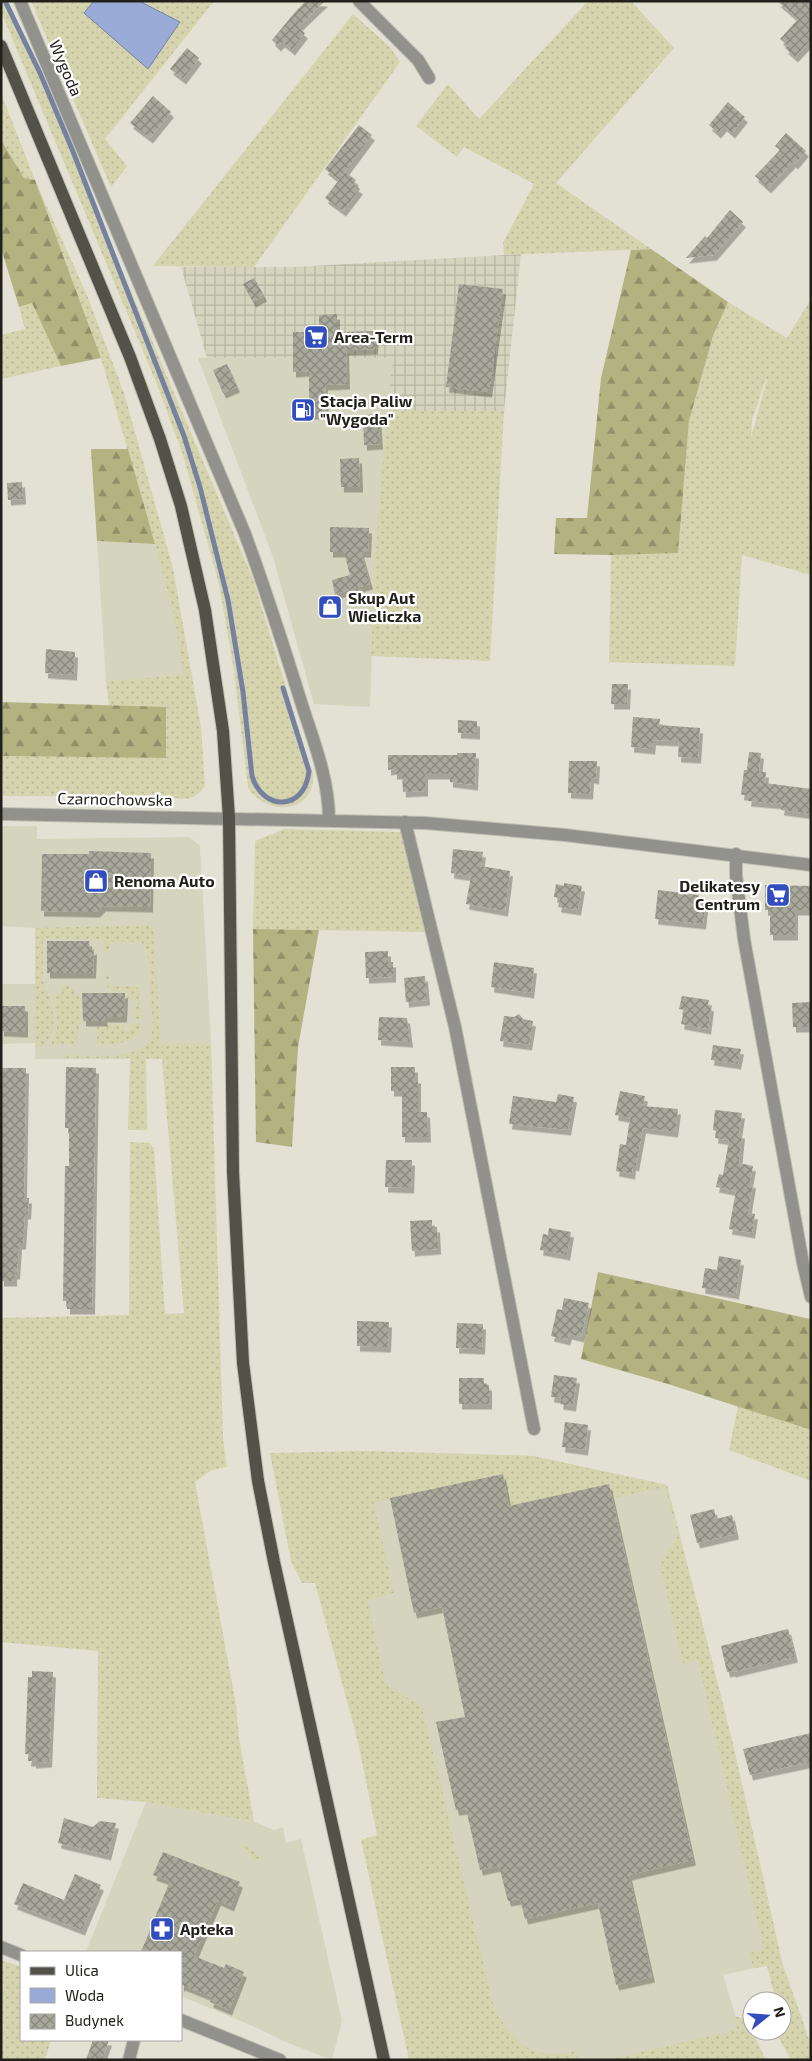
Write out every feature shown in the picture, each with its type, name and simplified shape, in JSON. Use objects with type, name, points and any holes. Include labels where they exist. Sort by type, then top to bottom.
[{"type":"main road","points":[[1,46],[130,357],[160,439],[180,506],[205,610],[224,731],[229,818],[233,1172],[244,1363],[252,1439],[258,1482],[274,1562],[384,2060]]},
{"type":"street","name":"Wygoda","points":[[20,1],[209,448],[269,599],[323,776],[329,800],[329,820]]},
{"type":"street","points":[[359,1],[418,60],[429,78]]},
{"type":"street","name":"Czarnochowska","points":[[1,814],[405,822],[565,834],[736,854],[811,865]]},
{"type":"street","points":[[405,822],[455,1027],[534,1429]]},
{"type":"street","points":[[736,854],[736,875],[744,939],[811,1297]]},
{"type":"street","points":[[1,1947],[20,1955]]},
{"type":"street","points":[[182,2020],[280,2060]]},
{"type":"street","points":[[129,2060],[134,2041]]},
{"type":"shaded area","points":[[1,1],[8,1],[253,579],[313,775],[311,788],[306,798],[298,804],[288,807],[277,807],[256,797],[248,787],[234,671],[219,584],[183,455],[156,382],[1,12]]},
{"type":"shaded area","points":[[31,1],[94,1],[85,13],[180,22],[139,1],[214,1],[105,139],[127,166],[111,187]]},
{"type":"shaded area","points":[[588,1],[631,1],[674,48],[556,183],[651,249],[504,255],[503,243],[534,184],[464,147],[457,157],[416,126],[448,84],[479,119]]},
{"type":"shaded area","points":[[353,14],[390,47],[400,62],[254,267],[153,266]]},
{"type":"shaded area","points":[[1,93],[35,180],[24,179],[1,140]]},
{"type":"shaded area","points":[[35,180],[87,295],[124,393],[173,568],[201,727],[205,786],[193,797],[180,799],[169,797],[3,796],[2,756],[166,758],[166,708],[109,706],[106,681],[184,675],[173,612],[101,358]]},
{"type":"shaded area","points":[[521,254],[504,411],[387,411],[393,358],[207,358],[181,267],[294,267]]},
{"type":"shaded area","points":[[811,299],[811,575],[742,555],[735,666],[609,662],[611,555],[678,552],[689,421],[713,336],[728,302],[787,338]],"holes":[[[767,379],[751,438],[752,420]]]},
{"type":"shaded area","points":[[32,303],[61,366],[1,379],[1,335],[25,329],[19,307]]},
{"type":"shaded area","points":[[198,358],[393,358],[375,559],[370,707],[314,704],[273,557]]},
{"type":"shaded area","points":[[387,411],[504,411],[490,661],[371,656],[375,559]]},
{"type":"shaded area","points":[[97,541],[155,544],[173,612],[185,675],[106,681]]},
{"type":"shaded area","points":[[1,826],[37,826],[37,839],[190,837],[200,846],[211,1044],[162,1044],[162,1059],[35,1059],[35,1043],[1,1044],[1,984],[36,984],[35,928],[1,926]]},
{"type":"shaded area","points":[[285,829],[402,832],[428,932],[253,929],[255,841]]},
{"type":"shaded area","points":[[153,925],[161,1044],[211,1044],[223,1438],[227,1467],[212,1470],[195,1482],[236,1705],[239,1738],[254,1822],[146,1802],[97,1798],[98,1651],[1,1642],[1,1318],[129,1315],[130,1142],[149,1143],[154,1148],[165,1314],[184,1313],[162,1059],[146,1059],[147,1130],[128,1130],[130,1058],[63,1058],[64,1055],[99,1056],[125,1054],[146,1045],[151,1037],[153,1027],[149,960],[145,948],[141,942],[110,942],[109,952],[104,954],[104,940],[43,938],[43,973],[41,977],[51,1002],[54,1022],[46,1046],[36,1046],[35,928]]},
{"type":"shaded area","points":[[105,972],[108,974],[111,986],[135,986],[139,989],[142,1019],[135,1020],[137,1000],[127,999],[127,991],[108,990]]},
{"type":"shaded area","points":[[69,985],[80,996],[80,1024],[76,1044],[51,1044],[57,1029],[56,1011],[52,996],[62,992],[63,986]]},
{"type":"shaded area","points":[[141,1023],[141,1031],[131,1039],[121,1043],[97,1044],[97,1027],[124,1024],[125,1032],[129,1032],[129,1024]]},
{"type":"shaded area","points":[[738,1406],[811,1430],[811,1481],[729,1450]]},
{"type":"shaded area","points":[[365,1451],[533,1456],[667,1485],[732,1740],[782,1962],[723,1975],[741,2034],[629,2060],[536,2060],[492,2036],[380,1721],[319,1453]]},
{"type":"shaded area","points":[[365,1451],[533,1456],[667,1485],[732,1740],[782,1962],[811,2045],[811,2060],[791,2060],[781,2041],[792,2041],[792,1991],[773,1991],[767,1966],[754,1968],[749,1953],[764,1950],[698,1660],[683,1664],[660,1565],[678,1536],[665,1487],[612,1498],[509,1506],[503,1474],[374,1503],[394,1593],[367,1600],[386,1684],[422,1707],[494,2008],[510,2032],[526,2047],[536,2052],[548,2054],[577,2051],[578,2060],[409,2060],[361,1840],[377,1835],[358,1742],[315,1583],[302,1583],[291,1561],[270,1453]]},
{"type":"shaded area","points":[[146,1802],[254,1822],[274,1830],[283,1827],[286,1843],[301,1839],[342,2021],[332,2060],[182,1996],[182,1951],[86,1951]]},
{"type":"shaded area","points":[[239,1843],[263,1858],[252,1860],[253,1857]]},
{"type":"shaded area","points":[[1,1960],[20,1967],[20,2041],[51,2041],[45,2060],[1,2060]]},
{"type":"shaded area","points":[[734,2016],[742,2018],[742,2041],[757,2041],[766,2060],[606,2060],[737,2030]]},
{"type":"green space","points":[[1,140],[24,178],[35,180],[101,358],[61,366],[32,303],[19,307],[1,248]]},
{"type":"green space","points":[[651,249],[728,302],[713,336],[689,421],[678,553],[554,554],[556,518],[587,518],[601,378],[631,250]]},
{"type":"green space","points":[[91,449],[128,449],[155,544],[97,541]]},
{"type":"green space","points":[[1,702],[166,707],[166,758],[1,756]]},
{"type":"green space","points":[[253,929],[319,930],[298,1047],[292,1147],[256,1142]]},
{"type":"green space","points":[[598,1272],[810,1319],[811,1430],[668,1384],[581,1359]]},
{"type":"water","points":[[94,1],[139,1],[180,22],[148,69],[84,13]]},
{"type":"building","points":[[306,1],[325,1],[298,27],[305,33],[292,50],[282,42],[278,46],[272,40]]},
{"type":"building","points":[[777,1],[811,1],[811,40],[795,57],[785,48],[788,46],[780,39],[798,19]]},
{"type":"building","points":[[187,48],[199,58],[183,79],[170,69]]},
{"type":"building","points":[[153,96],[171,112],[150,138],[130,123]]},
{"type":"building","points":[[728,102],[745,117],[732,133],[724,126],[718,133],[709,125]]},
{"type":"building","points":[[359,125],[372,135],[340,178],[345,172],[356,180],[353,184],[360,189],[343,211],[325,198],[339,180],[325,169]]},
{"type":"building","points":[[786,133],[806,151],[795,164],[793,162],[768,188],[755,176],[780,150],[775,146]]},
{"type":"building","points":[[730,210],[743,222],[714,255],[686,258],[705,236],[707,238]]},
{"type":"building","points":[[254,278],[264,296],[253,302],[243,284]]},
{"type":"building","points":[[459,284],[503,289],[489,392],[446,387]]},
{"type":"building","points":[[337,314],[337,332],[376,331],[375,349],[346,350],[347,384],[325,385],[326,414],[291,414],[291,401],[309,401],[309,371],[293,372],[293,332],[319,332],[319,315]]},
{"type":"building","points":[[227,364],[237,387],[223,393],[213,370]]},
{"type":"building","points":[[378,414],[380,444],[364,445],[363,415]]},
{"type":"building","points":[[359,458],[360,487],[341,487],[340,459]]},
{"type":"building","points":[[22,482],[23,499],[8,500],[7,483]]},
{"type":"building","points":[[330,527],[369,528],[368,552],[361,552],[370,584],[335,594],[332,580],[350,575],[344,552],[330,552]]},
{"type":"building","points":[[46,649],[75,652],[74,675],[45,673]]},
{"type":"building","points":[[612,684],[628,684],[627,704],[611,704]]},
{"type":"building","points":[[633,717],[660,719],[659,725],[700,728],[698,758],[678,757],[679,741],[653,740],[652,749],[631,747]]},
{"type":"building","points":[[458,720],[477,721],[477,734],[458,733]]},
{"type":"building","points":[[749,752],[761,753],[759,772],[766,772],[765,783],[811,789],[811,814],[781,810],[782,804],[748,801],[749,795],[741,795],[744,770],[747,770]]},
{"type":"building","points":[[457,753],[476,753],[475,785],[450,782],[450,774],[425,774],[425,791],[403,792],[402,774],[394,774],[394,769],[388,770],[388,755],[457,755]]},
{"type":"building","points":[[569,761],[597,761],[596,779],[591,778],[590,794],[568,793]]},
{"type":"building","points":[[453,849],[483,852],[481,866],[510,871],[505,911],[466,904],[471,876],[451,873]]},
{"type":"building","name":"Renoma Auto","points":[[89,851],[151,853],[150,907],[103,906],[97,912],[41,911],[42,854],[89,854]]},
{"type":"building","points":[[564,883],[582,886],[578,910],[558,907],[560,898],[554,897],[556,884],[564,886]]},
{"type":"building","points":[[765,885],[811,886],[811,910],[795,910],[795,935],[770,935],[770,910],[765,910]]},
{"type":"building","points":[[658,890],[699,895],[699,898],[706,898],[703,924],[655,919]]},
{"type":"building","points":[[47,941],[89,941],[90,950],[94,949],[93,973],[47,973]]},
{"type":"building","points":[[388,951],[388,962],[393,962],[393,977],[366,978],[365,952]]},
{"type":"building","points":[[494,962],[534,968],[531,993],[491,987]]},
{"type":"building","points":[[425,976],[427,1000],[406,1002],[404,978]]},
{"type":"building","points":[[82,993],[125,993],[124,1017],[104,1017],[105,1021],[83,1021]]},
{"type":"building","points":[[682,996],[709,1000],[708,1005],[711,1006],[708,1029],[681,1024],[684,1010],[679,1009]]},
{"type":"building","points":[[811,1002],[811,1027],[793,1027],[792,1003]]},
{"type":"building","points":[[1,1006],[25,1006],[25,1032],[1,1031]]},
{"type":"building","points":[[519,1014],[523,1019],[533,1021],[529,1045],[500,1041],[504,1016],[514,1017]]},
{"type":"building","points":[[379,1017],[407,1018],[410,1042],[378,1040]]},
{"type":"building","points":[[713,1045],[741,1049],[738,1064],[711,1060]]},
{"type":"building","points":[[66,1067],[96,1068],[92,1309],[67,1309],[67,1301],[63,1301],[65,1166],[69,1166],[69,1128],[65,1128]]},
{"type":"building","points":[[391,1067],[415,1067],[415,1078],[418,1078],[418,1112],[427,1112],[428,1137],[402,1137],[402,1091],[391,1091]]},
{"type":"building","points":[[1,1068],[26,1068],[24,1191],[25,1198],[29,1198],[28,1214],[25,1214],[23,1244],[19,1244],[17,1274],[14,1274],[14,1281],[1,1281]]},
{"type":"building","points":[[620,1091],[645,1096],[643,1106],[678,1109],[675,1132],[643,1128],[636,1166],[633,1165],[632,1174],[616,1171],[620,1144],[626,1145],[630,1118],[615,1115]]},
{"type":"building","points":[[558,1094],[574,1097],[568,1130],[509,1124],[513,1096],[556,1102]]},
{"type":"building","points":[[715,1110],[742,1113],[739,1133],[742,1133],[739,1163],[753,1166],[750,1182],[753,1183],[748,1213],[755,1214],[752,1233],[729,1229],[736,1191],[716,1187],[719,1174],[723,1175],[729,1140],[715,1138],[716,1131],[713,1130]]},
{"type":"building","points":[[386,1160],[412,1160],[411,1188],[385,1187]]},
{"type":"building","points":[[432,1220],[432,1227],[437,1227],[438,1249],[412,1251],[410,1221]]},
{"type":"building","points":[[549,1228],[571,1232],[567,1255],[540,1250],[543,1234],[548,1235]]},
{"type":"building","points":[[719,1256],[741,1260],[736,1294],[702,1288],[705,1268],[717,1270]]},
{"type":"building","points":[[564,1298],[589,1303],[581,1337],[569,1334],[567,1340],[551,1336],[557,1309],[562,1310]]},
{"type":"building","points":[[357,1321],[389,1322],[388,1347],[357,1346]]},
{"type":"building","points":[[457,1323],[483,1324],[482,1349],[456,1348]]},
{"type":"building","points":[[554,1375],[577,1378],[573,1406],[560,1404],[561,1398],[551,1397]]},
{"type":"building","points":[[459,1378],[484,1378],[484,1384],[489,1385],[489,1404],[459,1404]]},
{"type":"building","points":[[565,1422],[588,1425],[585,1450],[562,1447]]},
{"type":"building","points":[[503,1474],[509,1506],[609,1484],[693,1860],[629,1875],[652,1977],[616,1985],[598,1903],[525,1919],[520,1899],[508,1901],[499,1866],[480,1870],[466,1809],[456,1810],[436,1722],[465,1717],[442,1607],[414,1613],[390,1498]]},
{"type":"building","points":[[714,1509],[716,1519],[732,1515],[736,1534],[697,1543],[690,1515]]},
{"type":"building","points":[[788,1629],[795,1657],[727,1672],[721,1646]]},
{"type":"building","points":[[32,1671],[53,1672],[49,1762],[33,1763],[33,1761],[28,1761],[29,1754],[25,1754],[28,1677],[32,1677]]},
{"type":"building","points":[[811,1733],[811,1762],[750,1775],[743,1749]]},
{"type":"building","points":[[64,1818],[93,1827],[100,1821],[116,1823],[108,1855],[58,1843]]},
{"type":"building","points":[[163,1852],[240,1882],[231,1906],[218,1900],[194,1956],[224,1968],[226,1964],[244,1972],[229,2010],[210,2002],[212,1997],[182,1985],[182,1951],[141,1951],[170,1881],[153,1875]]},
{"type":"building","points":[[75,1874],[101,1885],[82,1930],[14,1904],[23,1883],[64,1900]]},
{"type":"building","points":[[93,2041],[109,2041],[102,2060],[86,2060]]},
{"type":"waterway","points":[[5,1],[40,73],[72,149],[184,436],[200,487],[228,600],[243,692],[252,776],[257,788],[265,796],[274,801],[283,802],[292,800],[300,794],[306,784],[309,771],[283,688]]},
{"type":"place","name":"Area-Term","points":[[316,337]]},
{"type":"place","name":"Stacja Paliw \"Wygoda\"","points":[[303,410]]},
{"type":"place","name":"Skup Aut Wieliczka","points":[[330,607]]},
{"type":"place","name":"Renoma Auto","points":[[96,881]]},
{"type":"place","name":"Delikatesy Centrum","points":[[778,895]]},
{"type":"place","name":"Apteka","points":[[162,1929]]}]
